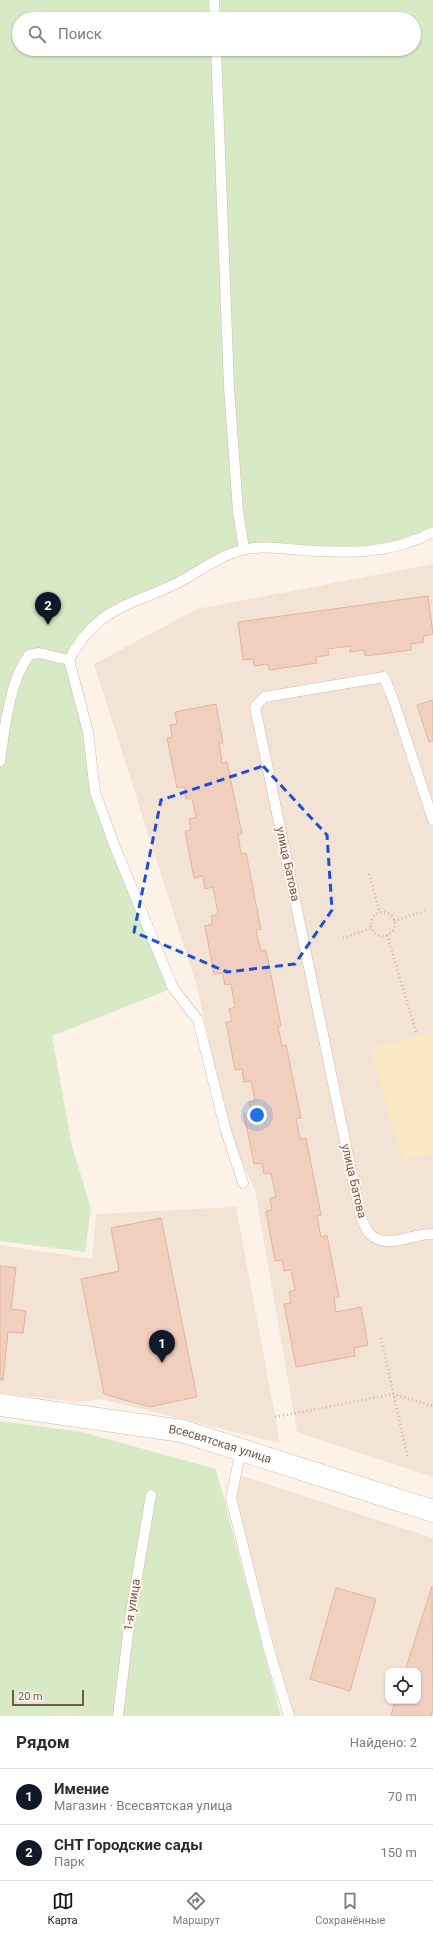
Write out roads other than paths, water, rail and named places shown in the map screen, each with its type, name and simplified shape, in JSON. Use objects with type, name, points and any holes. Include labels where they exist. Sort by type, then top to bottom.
[{"type":"street","name":"Всесвятская улица","points":[[0,1405],[182,1431],[433,1511]]},
{"type":"lane","points":[[214,0],[215,12]]},
{"type":"lane","points":[[216,56],[229,387],[238,511],[244,549]]},
{"type":"lane","points":[[243,1184],[224,1128],[198,1020],[173,988],[115,847],[95,792],[88,732],[69,660],[77,645],[90,630],[115,610],[175,584],[223,557],[244,549],[256,547],[364,552],[388,548],[433,532]]},
{"type":"lane","points":[[0,760],[8,710],[21,666],[29,655],[39,653],[69,660]]},
{"type":"lane","name":"улица Батова","points":[[433,820],[394,699],[384,677],[264,698],[255,707],[361,1218],[369,1234],[379,1240],[399,1240],[433,1234]]},
{"type":"lane","points":[[241,1450],[231,1498],[269,1650],[289,1716]]},
{"type":"lane","name":"1-я улица","points":[[118,1716],[130,1618],[151,1495]]},
{"type":"place","name":"СНТ Городские сады","points":[[48,625]]},
{"type":"place","name":"Имение","points":[[162,1363]]}]
